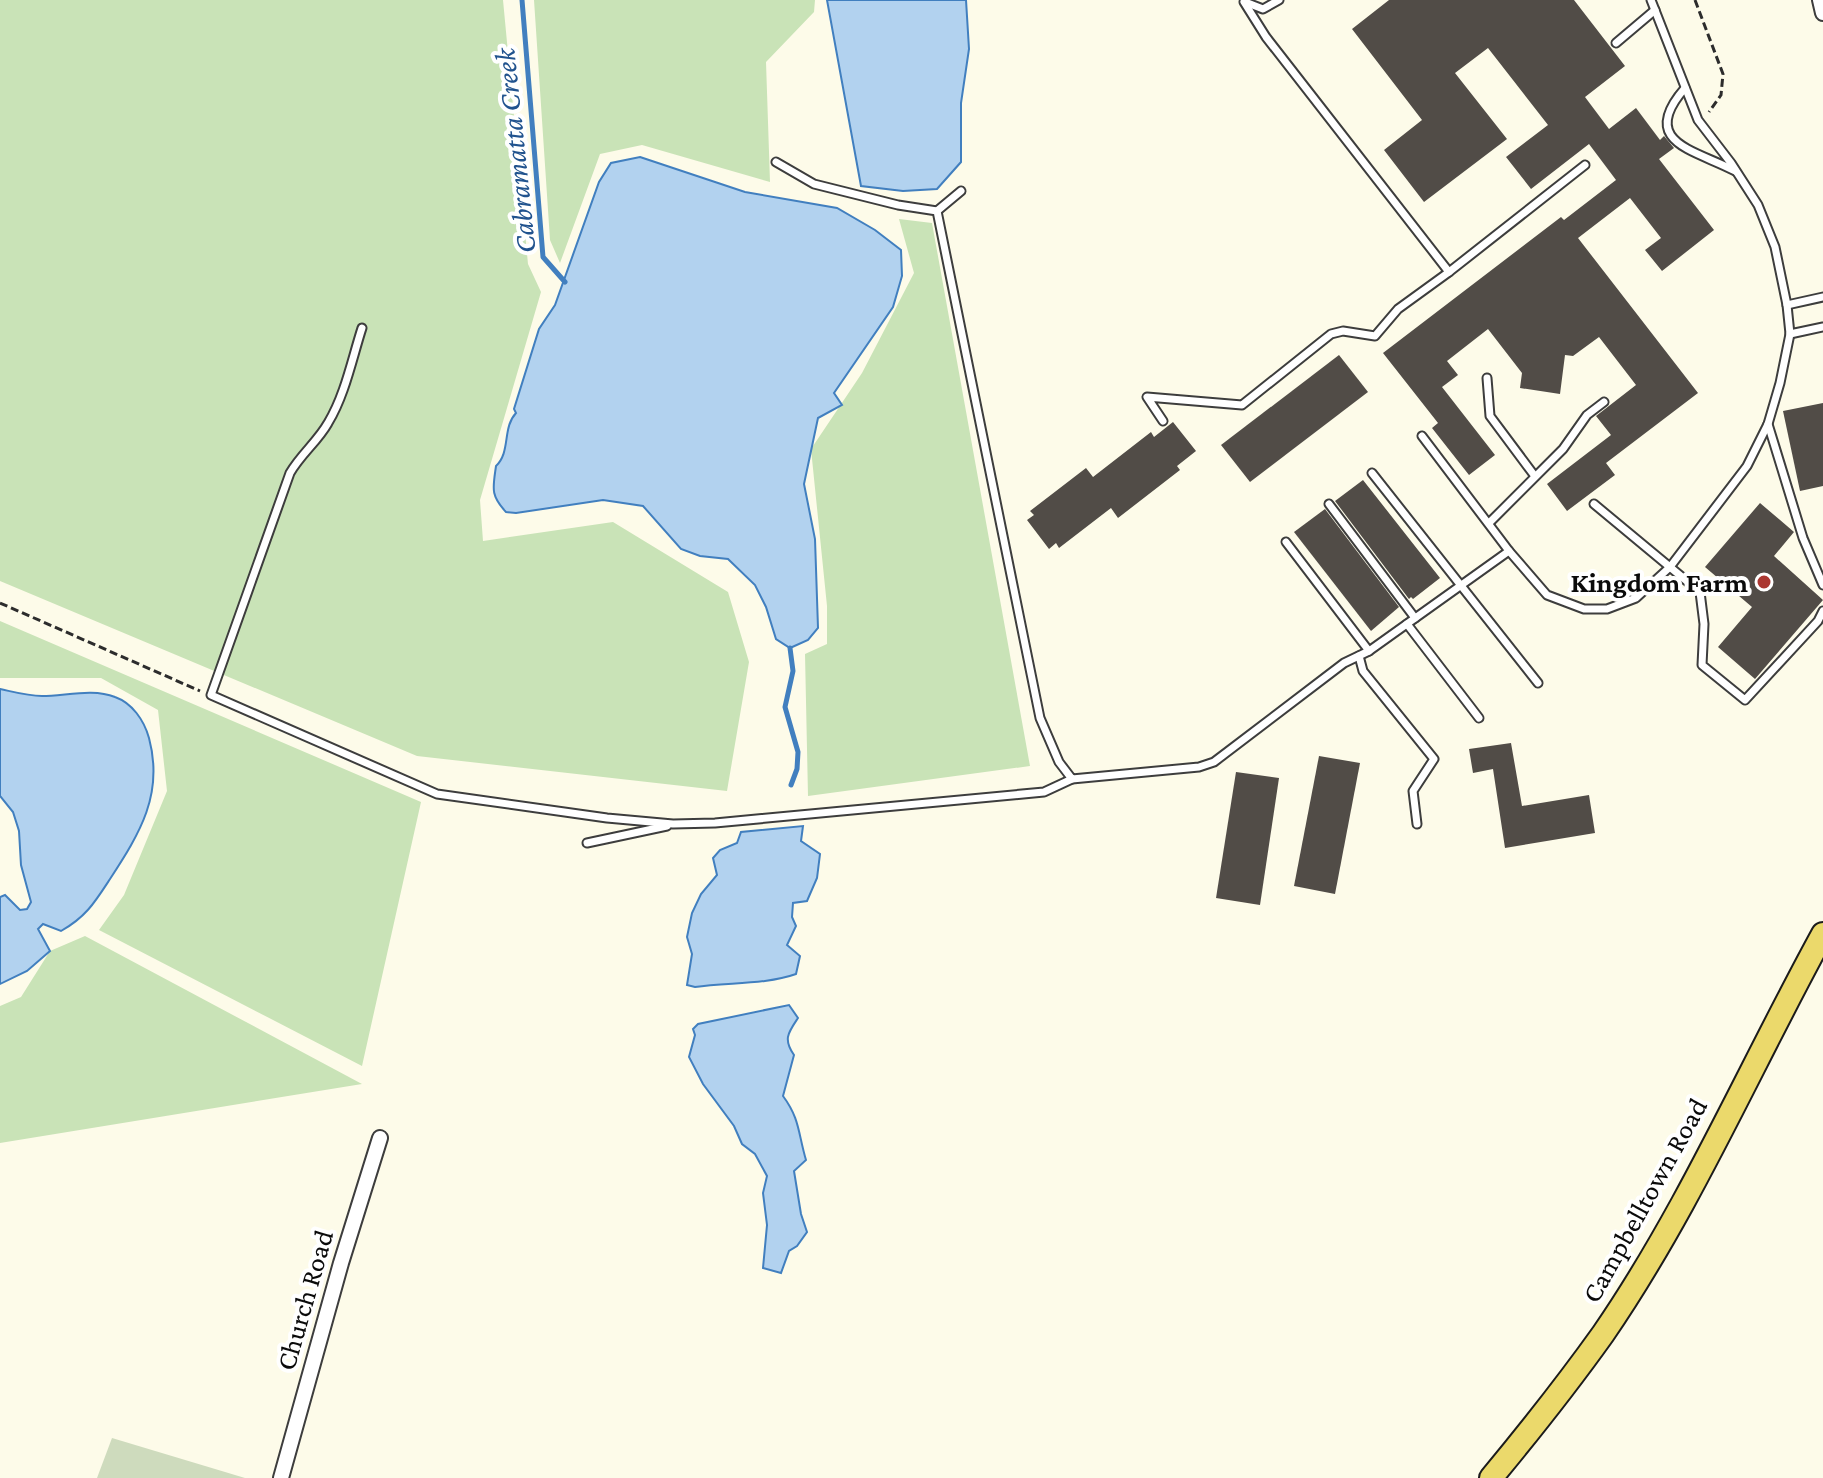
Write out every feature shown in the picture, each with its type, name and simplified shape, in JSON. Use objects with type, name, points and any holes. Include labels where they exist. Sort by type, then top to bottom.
[{"type":"main road","name":"Campbelltown Road","points":[[1491,1478],[1603,1333],[1639,1275],[1677,1211],[1823,934]]},
{"type":"street","points":[[1820,0],[1823,13]]},
{"type":"street","name":"Church Road","points":[[281,1478],[341,1263],[380,1138]]},
{"type":"lane","points":[[1244,1],[1263,9],[1279,0]]},
{"type":"lane","points":[[1422,436],[1509,551],[1547,595],[1584,609],[1607,609],[1636,598],[1670,567],[1747,466],[1768,424],[1790,334],[1787,305],[1775,247],[1758,205],[1698,120],[1651,0]]},
{"type":"lane","points":[[1244,1],[1266,37],[1449,272]]},
{"type":"lane","points":[[1616,43],[1655,10]]},
{"type":"lane","points":[[1685,88],[1667,112],[1669,133],[1683,149],[1737,172]]},
{"type":"lane","points":[[776,162],[814,184],[898,205],[937,211],[961,191]]},
{"type":"lane","points":[[1163,421],[1147,397],[1242,405],[1331,334],[1343,331],[1375,336],[1398,309],[1585,165]]},
{"type":"lane","points":[[937,211],[1040,718],[1059,762],[1072,779]]},
{"type":"lane","points":[[1787,305],[1823,297]]},
{"type":"lane","points":[[1790,334],[1823,327]]},
{"type":"lane","points":[[362,328],[336,410],[326,427],[299,456],[290,473],[211,695],[437,794],[673,824]]},
{"type":"lane","points":[[1487,378],[1490,416],[1534,475]]},
{"type":"lane","points":[[1489,523],[1563,449],[1587,415],[1604,402]]},
{"type":"lane","points":[[1768,424],[1803,538],[1823,585]]},
{"type":"lane","points":[[1372,473],[1538,683]]},
{"type":"lane","points":[[1329,504],[1415,618]]},
{"type":"lane","points":[[1594,504],[1700,592],[1704,624],[1702,665],[1745,700],[1818,621],[1823,611]]},
{"type":"lane","points":[[1286,542],[1369,651]]},
{"type":"lane","points":[[587,843],[673,824],[813,816],[1044,792],[1072,779],[1199,767],[1214,762],[1344,663],[1369,651],[1509,551]]},
{"type":"lane","points":[[1407,624],[1479,718]]},
{"type":"lane","points":[[1359,656],[1363,671],[1434,759],[1413,791],[1417,824]]},
{"type":"path","points":[[1695,0],[1720,62],[1724,82],[1718,100],[1698,120]]},
{"type":"path","points":[[0,603],[211,695]]},
{"type":"green space","points":[[0,0],[503,0],[528,264],[541,292],[480,500],[483,541],[613,522],[728,592],[749,662],[727,791],[417,756],[0,581]]},
{"type":"green space","points":[[534,0],[815,0],[814,12],[766,62],[770,182],[642,145],[600,154],[560,263],[550,240]]},
{"type":"green space","points":[[899,219],[932,223],[1030,766],[808,796],[805,654],[827,644],[827,606],[811,449],[862,373],[914,273]]},
{"type":"green space","points":[[0,621],[421,802],[362,1066],[99,930],[124,895],[167,791],[158,710],[101,678],[0,678]]},
{"type":"green space","points":[[85,936],[362,1084],[0,1143],[0,1006],[21,997],[50,951]]},
{"type":"green space","points":[[112,1438],[245,1478],[97,1478]]},
{"type":"water","points":[[827,0],[966,0],[969,49],[961,103],[961,162],[937,189],[903,191],[861,186]]},
{"type":"water","points":[[640,157],[745,192],[837,208],[875,230],[901,250],[902,276],[893,307],[834,393],[842,405],[818,418],[804,484],[815,539],[818,628],[808,640],[790,648],[776,639],[755,585],[728,559],[700,556],[681,549],[643,506],[603,500],[516,513],[506,512],[495,496],[496,466],[501,460],[509,426],[516,413],[514,409],[539,329],[555,305],[599,182],[611,163]]},
{"type":"water","points":[[0,689],[37,696],[98,693],[127,703],[147,731],[153,758],[153,777],[151,795],[139,829],[94,902],[84,914],[61,931],[43,924],[38,929],[50,951],[27,971],[0,984],[0,897],[5,895],[20,910],[27,909],[31,902],[21,865],[19,831],[13,812],[0,796]]},
{"type":"water","points":[[803,826],[801,841],[820,854],[817,878],[807,901],[793,903],[792,917],[796,926],[787,945],[800,956],[796,974],[759,982],[687,985],[692,954],[687,937],[692,913],[701,894],[717,875],[713,858],[720,850],[737,843],[741,832]]},
{"type":"water","points":[[789,1005],[798,1018],[788,1036],[794,1055],[783,1096],[796,1119],[806,1160],[794,1171],[807,1232],[789,1251],[781,1273],[763,1268],[767,1225],[763,1193],[767,1176],[755,1154],[742,1144],[734,1126],[703,1084],[689,1057],[695,1035],[693,1029],[698,1024]]},
{"type":"building","points":[[1389,0],[1574,0],[1625,66],[1585,97],[1609,129],[1636,108],[1660,140],[1664,136],[1674,148],[1659,159],[1714,230],[1662,271],[1645,250],[1661,238],[1630,198],[1578,238],[1698,393],[1606,463],[1615,475],[1567,511],[1547,484],[1611,435],[1596,416],[1636,385],[1599,337],[1573,356],[1565,355],[1560,394],[1520,388],[1522,373],[1488,329],[1447,361],[1458,375],[1442,387],[1495,455],[1469,475],[1432,428],[1438,423],[1383,353],[1561,217],[1564,220],[1616,180],[1589,144],[1531,189],[1506,157],[1548,125],[1488,48],[1455,73],[1507,139],[1424,202],[1384,150],[1422,120],[1352,29]]},
{"type":"building","points":[[1339,355],[1368,392],[1250,482],[1221,445]]},
{"type":"building","points":[[1823,403],[1823,486],[1800,491],[1783,411]]},
{"type":"building","points":[[1173,422],[1196,451],[1177,466],[1180,470],[1118,518],[1111,508],[1059,548],[1056,543],[1049,549],[1027,520],[1034,515],[1030,511],[1086,468],[1093,477],[1151,432],[1154,437]]},
{"type":"building","points":[[1363,480],[1440,578],[1413,599],[1409,599],[1335,501]]},
{"type":"building","name":"Kingdom Farm","points":[[1760,503],[1794,532],[1774,556],[1823,600],[1755,679],[1718,647],[1752,607],[1705,567]]},
{"type":"building","points":[[1325,509],[1399,607],[1371,631],[1294,532]]},
{"type":"building","points":[[1511,743],[1522,806],[1589,795],[1595,833],[1505,848],[1493,769],[1473,773],[1469,749]]},
{"type":"building","points":[[1319,756],[1360,763],[1335,894],[1294,886]]},
{"type":"building","points":[[1236,772],[1279,778],[1260,905],[1216,898]]},
{"type":"waterway","name":"Cabramatta Creek","points":[[522,0],[543,257],[565,282]]},
{"type":"waterway","points":[[790,648],[793,671],[785,707],[798,752],[797,769],[791,785]]},
{"type":"place","name":"Kingdom Farm","points":[[1764,582]]}]
